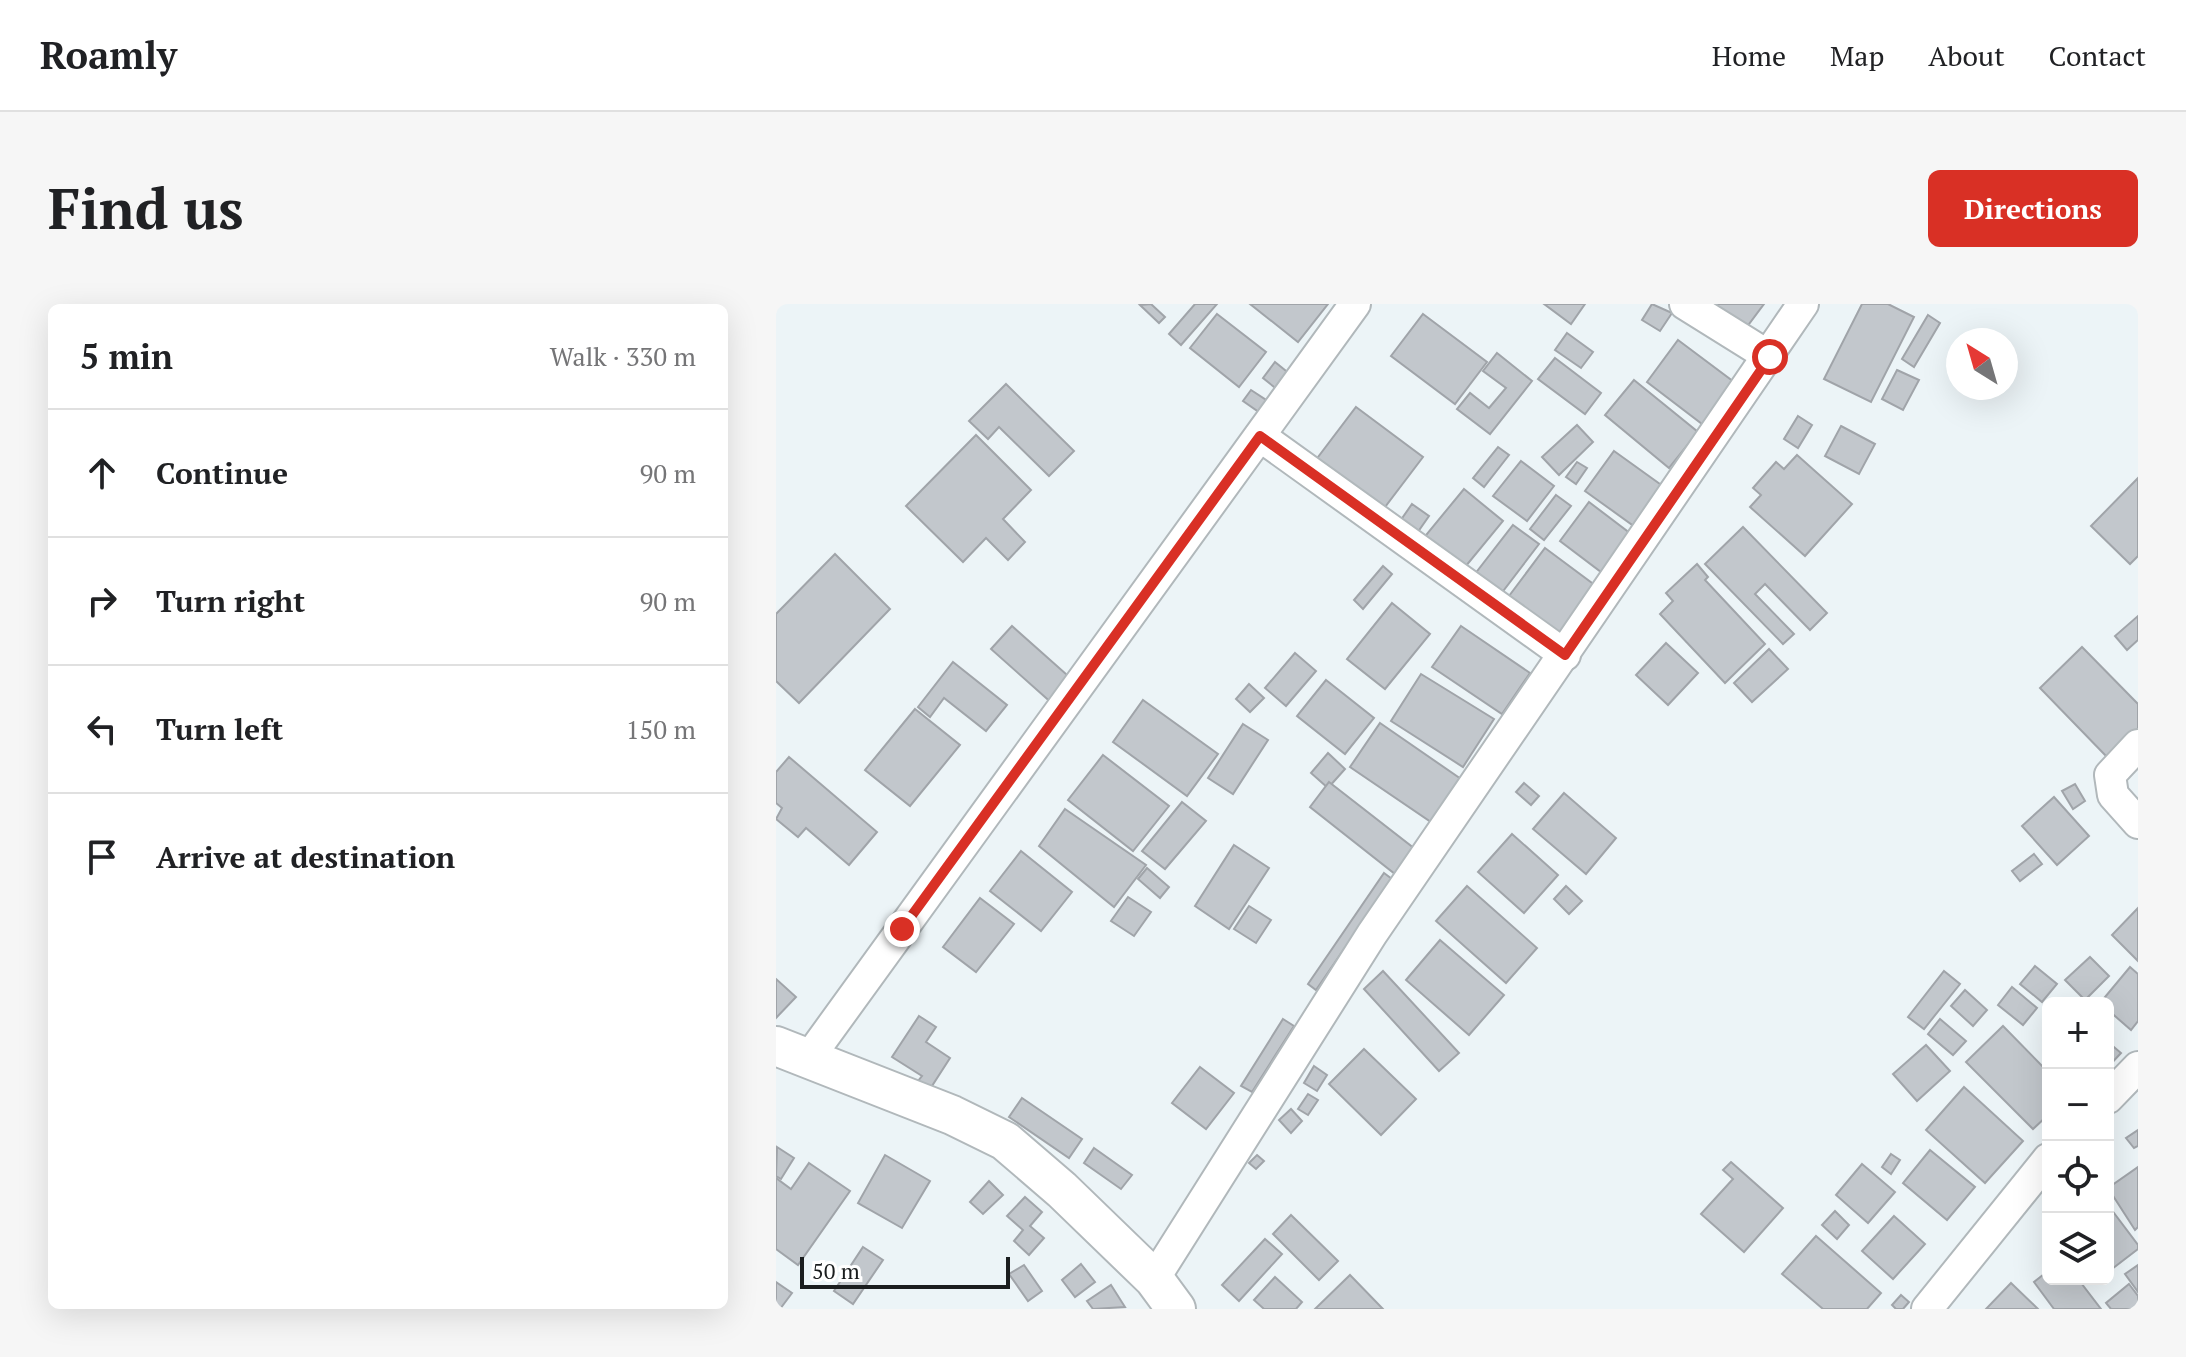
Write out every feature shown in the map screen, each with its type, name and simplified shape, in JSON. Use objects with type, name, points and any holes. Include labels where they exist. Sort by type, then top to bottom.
[{"type":"street","points":[[1176,1309],[1154,1279],[1062,1190],[1005,1141],[952,1115],[784,1050],[1260,436],[1355,304]]},
{"type":"street","points":[[1685,304],[1770,357]]},
{"type":"street","points":[[1154,1279],[1372,934],[1770,357],[1803,304]]},
{"type":"street","points":[[1260,436],[1565,655]]},
{"type":"street","points":[[2138,745],[2110,775],[2113,795],[2138,823]]},
{"type":"street","points":[[2114,1092],[2138,1067]]},
{"type":"street","points":[[1927,1309],[2042,1166]]},
{"type":"building","points":[[1151,304],[1165,317],[1159,323],[1140,305]]},
{"type":"building","points":[[1195,304],[1217,304],[1181,345],[1169,334]]},
{"type":"building","points":[[1250,304],[1328,304],[1298,342]]},
{"type":"building","points":[[1544,304],[1585,304],[1571,324]]},
{"type":"building","points":[[1652,304],[1672,313],[1660,331],[1642,320]]},
{"type":"building","points":[[1704,304],[1764,304],[1743,332]]},
{"type":"building","points":[[1862,304],[1888,304],[1914,317],[1871,402],[1824,379]]},
{"type":"building","points":[[1217,314],[1266,352],[1239,387],[1190,348]]},
{"type":"building","points":[[1423,314],[1487,362],[1455,404],[1391,356]]},
{"type":"building","points":[[1928,315],[1940,323],[1914,367],[1902,359]]},
{"type":"building","points":[[1567,333],[1593,352],[1581,368],[1555,350]]},
{"type":"building","points":[[1678,340],[1738,385],[1706,427],[1647,382]]},
{"type":"building","points":[[1497,353],[1532,381],[1490,434],[1457,409],[1470,393],[1489,408],[1506,388],[1483,371]]},
{"type":"building","points":[[1555,358],[1601,393],[1585,414],[1538,379]]},
{"type":"building","points":[[1275,362],[1291,375],[1279,391],[1263,378]]},
{"type":"building","points":[[1897,370],[1919,380],[1903,410],[1882,399]]},
{"type":"building","points":[[1634,380],[1698,432],[1669,468],[1605,415]]},
{"type":"building","points":[[1006,384],[1074,451],[1049,476],[999,427],[988,439],[969,421]]},
{"type":"building","points":[[1251,390],[1274,405],[1266,417],[1243,401]]},
{"type":"building","points":[[1356,407],[1423,457],[1379,515],[1312,465]]},
{"type":"building","points":[[1798,416],[1812,425],[1798,448],[1784,439]]},
{"type":"building","points":[[1577,425],[1593,442],[1559,475],[1542,457]]},
{"type":"building","points":[[1841,426],[1875,444],[1859,474],[1825,456]]},
{"type":"building","points":[[976,435],[1031,490],[1003,519],[1025,542],[1008,560],[986,538],[963,562],[906,506]]},
{"type":"building","points":[[1498,447],[1509,455],[1484,487],[1473,478]]},
{"type":"building","points":[[1614,451],[1671,492],[1642,532],[1585,491]]},
{"type":"building","points":[[1797,455],[1852,504],[1805,556],[1750,507],[1761,495],[1753,488],[1776,462],[1784,469]]},
{"type":"building","points":[[1521,461],[1554,486],[1527,521],[1493,496]]},
{"type":"building","points":[[1577,462],[1587,468],[1576,484],[1566,477]]},
{"type":"building","points":[[2138,478],[2138,556],[2130,564],[2091,526]]},
{"type":"building","points":[[1464,489],[1503,521],[1456,578],[1417,546]]},
{"type":"building","points":[[1556,495],[1571,506],[1544,540],[1530,529]]},
{"type":"building","points":[[1589,502],[1635,537],[1605,575],[1560,541]]},
{"type":"building","points":[[1412,504],[1429,516],[1415,536],[1398,524]]},
{"type":"building","points":[[1513,525],[1539,544],[1497,599],[1471,579]]},
{"type":"building","points":[[1743,527],[1827,613],[1810,630],[1765,584],[1755,594],[1794,634],[1783,644],[1705,564]]},
{"type":"building","points":[[1545,548],[1596,586],[1554,641],[1503,604]]},
{"type":"building","points":[[835,554],[890,609],[799,703],[776,681],[776,614]]},
{"type":"building","points":[[1697,564],[1708,577],[1705,580],[1765,644],[1725,683],[1660,614],[1673,601],[1666,593]]},
{"type":"building","points":[[1383,566],[1392,574],[1363,609],[1354,600]]},
{"type":"building","points":[[1392,603],[1430,634],[1385,689],[1347,659]]},
{"type":"building","points":[[2138,616],[2138,640],[2127,650],[2115,636]]},
{"type":"building","points":[[1012,626],[1075,682],[1054,705],[991,649]]},
{"type":"building","points":[[1461,626],[1530,673],[1502,714],[1432,667]]},
{"type":"building","points":[[1666,643],[1698,673],[1668,705],[1636,675]]},
{"type":"building","points":[[2082,647],[2138,704],[2138,729],[2108,758],[2040,688]]},
{"type":"building","points":[[1769,649],[1788,669],[1752,702],[1734,683]]},
{"type":"building","points":[[1295,653],[1316,671],[1286,706],[1265,688]]},
{"type":"building","points":[[953,662],[1007,705],[986,731],[944,698],[930,717],[918,707]]},
{"type":"building","points":[[1421,674],[1494,719],[1463,767],[1391,721]]},
{"type":"building","points":[[1326,680],[1374,718],[1345,754],[1297,716]]},
{"type":"building","points":[[1249,684],[1264,698],[1250,712],[1236,699]]},
{"type":"building","points":[[1143,700],[1218,754],[1187,796],[1113,742]]},
{"type":"building","points":[[915,709],[960,745],[910,806],[865,770]]},
{"type":"building","points":[[1380,723],[1461,779],[1431,822],[1350,767]]},
{"type":"building","points":[[1243,724],[1268,740],[1233,794],[1208,778]]},
{"type":"building","points":[[1328,753],[1345,769],[1328,788],[1311,773]]},
{"type":"building","points":[[1103,755],[1169,806],[1133,851],[1068,800]]},
{"type":"building","points":[[789,757],[877,832],[849,865],[806,828],[798,837],[776,819],[782,808],[776,803],[776,772]]},
{"type":"building","points":[[1329,782],[1415,849],[1395,874],[1310,807]]},
{"type":"building","points":[[1524,783],[1539,796],[1531,805],[1516,792]]},
{"type":"building","points":[[2075,784],[2085,801],[2073,809],[2062,791]]},
{"type":"building","points":[[1564,793],[1616,838],[1586,874],[1533,829]]},
{"type":"building","points":[[2054,797],[2089,836],[2057,865],[2022,826]]},
{"type":"building","points":[[1182,802],[1206,821],[1165,869],[1142,851]]},
{"type":"building","points":[[1065,809],[1146,865],[1114,907],[1039,846]]},
{"type":"building","points":[[1512,834],[1558,875],[1524,913],[1478,872]]},
{"type":"building","points":[[1234,845],[1269,868],[1229,929],[1195,906]]},
{"type":"building","points":[[1021,851],[1072,892],[1041,931],[990,891]]},
{"type":"building","points":[[2034,854],[2042,864],[2020,881],[2012,871]]},
{"type":"building","points":[[1147,868],[1169,887],[1160,898],[1138,879]]},
{"type":"building","points":[[1384,873],[1392,879],[1316,990],[1308,984]]},
{"type":"building","points":[[1467,886],[1537,948],[1506,983],[1436,921]]},
{"type":"building","points":[[1566,886],[1582,901],[1569,914],[1554,899]]},
{"type":"building","points":[[1128,897],[1151,912],[1134,936],[1111,921]]},
{"type":"building","points":[[980,898],[1014,924],[976,972],[943,947]]},
{"type":"building","points":[[1249,906],[1271,920],[1256,943],[1234,929]]},
{"type":"building","points":[[2138,908],[2138,961],[2112,935]]},
{"type":"building","points":[[1440,940],[1504,995],[1469,1035],[1406,980]]},
{"type":"building","points":[[2090,957],[2109,976],[2088,997],[2082,997],[2065,980]]},
{"type":"building","points":[[2035,966],[2057,984],[2046,997],[2042,997],[2042,1002],[2020,984]]},
{"type":"building","points":[[2130,967],[2138,974],[2138,1021],[2131,1030],[2114,1015],[2114,997],[2105,997]]},
{"type":"building","points":[[1383,971],[1459,1053],[1439,1071],[1364,989]]},
{"type":"building","points":[[1944,971],[1960,984],[1924,1029],[1908,1017]]},
{"type":"building","points":[[776,979],[796,997],[776,1018]]},
{"type":"building","points":[[2012,987],[2037,1008],[2023,1025],[1998,1005]]},
{"type":"building","points":[[1965,990],[1987,1010],[1973,1026],[1951,1006]]},
{"type":"building","points":[[919,1016],[936,1027],[926,1042],[950,1058],[930,1089],[918,1081],[922,1076],[892,1057]]},
{"type":"building","points":[[1283,1019],[1294,1026],[1252,1092],[1241,1086]]},
{"type":"building","points":[[1940,1019],[1966,1041],[1953,1055],[1928,1034]]},
{"type":"building","points":[[2003,1026],[2042,1066],[2042,1121],[2033,1129],[1966,1062]]},
{"type":"building","points":[[1926,1045],[1950,1071],[1917,1101],[1893,1074]]},
{"type":"building","points":[[2114,1047],[2121,1053],[2114,1061]]},
{"type":"building","points":[[1364,1049],[1416,1099],[1381,1135],[1329,1084]]},
{"type":"building","points":[[1314,1066],[1327,1075],[1317,1091],[1304,1083]]},
{"type":"building","points":[[1200,1067],[1234,1093],[1206,1129],[1172,1103]]},
{"type":"building","points":[[1964,1087],[2023,1141],[1985,1183],[1926,1130]]},
{"type":"building","points":[[1308,1094],[1318,1100],[1308,1115],[1298,1109]]},
{"type":"building","points":[[1022,1098],[1082,1139],[1069,1158],[1009,1117]]},
{"type":"building","points":[[1291,1109],[1302,1121],[1291,1133],[1279,1120]]},
{"type":"building","points":[[2138,1130],[2138,1146],[2134,1148],[2126,1138]]},
{"type":"building","points":[[777,1147],[794,1158],[781,1179],[776,1176]]},
{"type":"building","points":[[1094,1148],[1132,1175],[1121,1189],[1084,1163]]},
{"type":"building","points":[[1930,1150],[1975,1187],[1947,1220],[1903,1183]]},
{"type":"building","points":[[1891,1154],[1900,1160],[1891,1174],[1882,1167]]},
{"type":"building","points":[[885,1155],[930,1181],[902,1228],[858,1203]]},
{"type":"building","points":[[1257,1155],[1264,1161],[1256,1169],[1249,1163]]},
{"type":"building","points":[[1731,1162],[1783,1208],[1744,1252],[1701,1214],[1733,1179],[1723,1170]]},
{"type":"building","points":[[809,1163],[850,1191],[798,1265],[776,1249],[776,1178],[791,1189]]},
{"type":"building","points":[[1862,1164],[1895,1192],[1868,1223],[1836,1195]]},
{"type":"building","points":[[2138,1167],[2138,1227],[2135,1230],[2114,1197],[2114,1184]]},
{"type":"building","points":[[989,1181],[1003,1195],[983,1214],[970,1202]]},
{"type":"building","points":[[1025,1197],[1042,1212],[1030,1226],[1044,1238],[1029,1255],[1014,1241],[1023,1230],[1007,1216]]},
{"type":"building","points":[[1835,1211],[1849,1225],[1837,1239],[1822,1225]]},
{"type":"building","points":[[2114,1213],[2138,1245],[2138,1249],[2114,1267]]},
{"type":"building","points":[[1291,1215],[1338,1261],[1319,1280],[1273,1234]]},
{"type":"building","points":[[1894,1216],[1925,1244],[1893,1279],[1862,1251]]},
{"type":"building","points":[[1816,1236],[1881,1293],[1867,1309],[1823,1309],[1782,1274]]},
{"type":"building","points":[[1265,1239],[1282,1254],[1239,1301],[1222,1285]]},
{"type":"building","points":[[863,1247],[883,1260],[853,1304],[834,1291]]},
{"type":"building","points":[[1081,1264],[1095,1282],[1075,1297],[1062,1280]]},
{"type":"building","points":[[1024,1265],[1042,1291],[1028,1301],[1009,1274]]},
{"type":"building","points":[[2138,1265],[2138,1292],[2125,1274]]},
{"type":"building","points":[[1350,1275],[1383,1309],[1315,1309]]},
{"type":"building","points":[[2042,1276],[2042,1285],[2083,1285],[2101,1309],[2054,1309],[2034,1282]]},
{"type":"building","points":[[1275,1277],[1302,1302],[1296,1309],[1264,1309],[1254,1300]]},
{"type":"building","points":[[776,1282],[792,1293],[780,1309],[776,1309]]},
{"type":"building","points":[[2011,1283],[2038,1309],[1986,1309]]},
{"type":"building","points":[[2129,1284],[2138,1296],[2138,1309],[2111,1309],[2106,1303]]},
{"type":"building","points":[[1111,1285],[1125,1307],[1093,1309],[1087,1301]]},
{"type":"building","points":[[1901,1295],[1909,1302],[1903,1309],[1896,1309],[1892,1305]]},
{"type":"route","points":[[902,929],[1260,436],[1565,655],[1770,357]]}]
